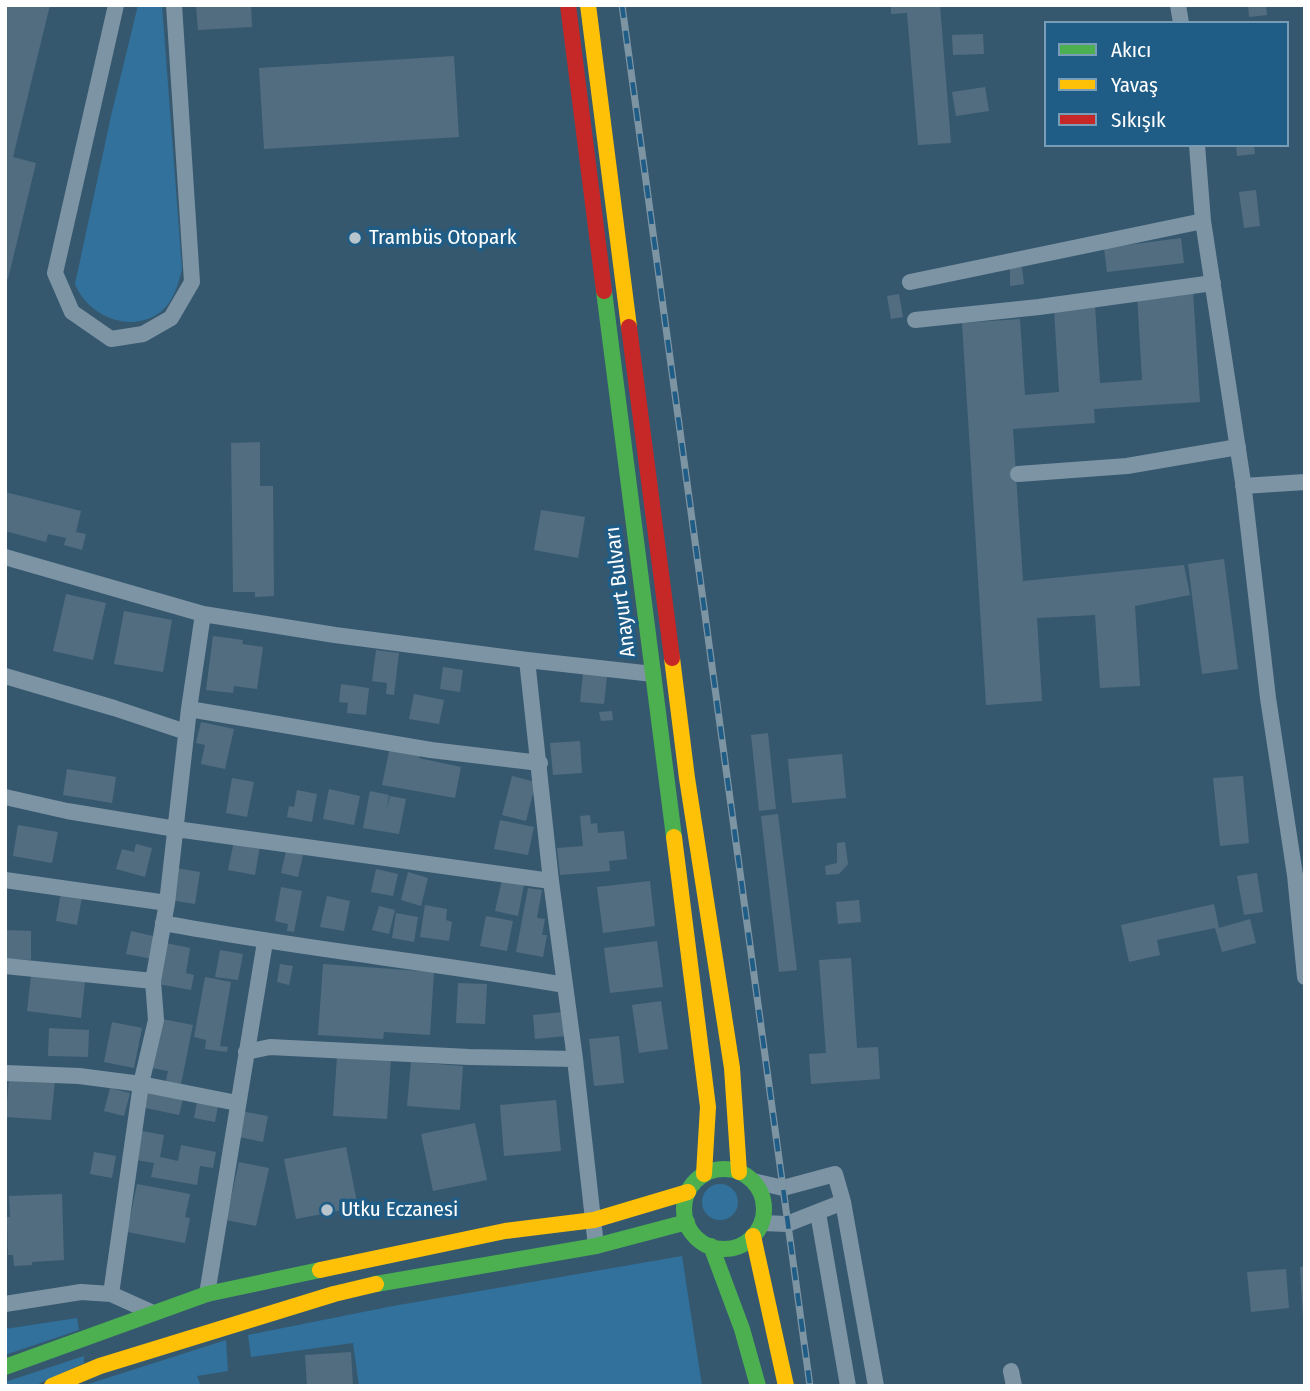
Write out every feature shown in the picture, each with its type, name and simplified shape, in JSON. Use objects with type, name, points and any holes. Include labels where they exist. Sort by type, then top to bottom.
[{"type":"main road","name":"Anayurt Bulvarı","points":[[568,5],[708,1107],[704,1174]]},
{"type":"main road","name":"Anayurt Bulvarı","points":[[588,5],[685,764],[732,1068],[739,1172]]},
{"type":"main road","points":[[757,1229],[732,1248],[711,1247],[701,1242],[692,1233],[687,1222],[684,1210],[688,1192],[698,1178],[720,1169],[739,1172],[753,1181],[763,1198],[757,1229],[786,1386]]},
{"type":"main road","points":[[5,1367],[151,1312],[207,1294],[505,1231],[594,1220],[688,1192]]},
{"type":"main road","points":[[51,1386],[100,1366],[334,1294],[403,1278],[596,1245],[687,1222]]},
{"type":"main road","points":[[711,1247],[742,1329],[758,1386]]},
{"type":"street","points":[[116,5],[55,273],[72,312],[111,339],[143,334],[171,318],[192,282],[174,5]]},
{"type":"street","points":[[1197,147],[1203,221],[1238,447],[1268,698],[1295,875],[1305,977]]},
{"type":"street","points":[[910,282],[1203,221]]},
{"type":"street","points":[[915,320],[1039,307],[1213,282]]},
{"type":"street","points":[[1018,474],[1127,466],[1238,447]]},
{"type":"street","points":[[1243,486],[1305,482]]},
{"type":"street","points":[[5,557],[203,614],[335,635],[653,674]]},
{"type":"street","points":[[111,1294],[141,1084],[156,1020],[153,981],[167,903],[186,732],[203,614]]},
{"type":"street","points":[[527,660],[596,1245]]},
{"type":"street","points":[[5,677],[186,732]]},
{"type":"street","points":[[189,709],[390,743],[540,763]]},
{"type":"street","points":[[5,797],[67,811],[176,829],[551,881]]},
{"type":"street","points":[[5,880],[167,903]]},
{"type":"street","points":[[163,923],[265,942],[565,985]]},
{"type":"street","points":[[207,1294],[265,942]]},
{"type":"street","points":[[5,966],[153,981]]},
{"type":"street","points":[[246,1052],[271,1047],[469,1057],[575,1059]]},
{"type":"street","points":[[5,1073],[79,1076],[141,1084],[237,1103]]},
{"type":"street","points":[[753,1181],[783,1188],[835,1174],[843,1202],[876,1386]]},
{"type":"street","points":[[757,1229],[787,1224],[843,1202]]},
{"type":"street","points":[[818,1213],[848,1386]]},
{"type":"street","points":[[5,1304],[80,1292],[111,1294],[151,1312]]},
{"type":"shaded area","points":[[138,5],[162,5],[182,269],[176,289],[162,311],[144,320],[132,322],[109,318],[98,312],[88,304],[75,284]]},
{"type":"shaded area","points":[[720,1184],[733,1189],[738,1202],[733,1215],[720,1220],[707,1215],[702,1202],[707,1189]]},
{"type":"shaded area","points":[[682,1256],[702,1386],[359,1386],[353,1343],[251,1357],[248,1335],[393,1306]]},
{"type":"shaded area","points":[[77,1318],[79,1330],[5,1355],[5,1329]]},
{"type":"shaded area","points":[[226,1340],[228,1371],[197,1376],[201,1386],[82,1386]]},
{"type":"shaded area","points":[[84,1356],[84,1363],[34,1386],[5,1386],[5,1382]]},
{"type":"building","points":[[5,5],[50,5],[13,157],[36,163],[8,279],[5,278]]},
{"type":"building","points":[[196,5],[251,5],[252,27],[198,30]]},
{"type":"building","points":[[891,5],[940,5],[951,143],[918,145],[907,13],[891,14]]},
{"type":"building","points":[[1248,5],[1266,5],[1267,15],[1249,17]]},
{"type":"building","points":[[983,34],[984,54],[953,55],[952,35]]},
{"type":"building","points":[[454,56],[459,137],[264,149],[259,68]]},
{"type":"building","points":[[985,87],[989,111],[956,116],[952,92]]},
{"type":"building","points":[[1236,147],[1254,147],[1255,154],[1237,156]]},
{"type":"building","points":[[1256,190],[1260,226],[1244,228],[1239,192]]},
{"type":"building","points":[[1181,238],[1184,263],[1107,272],[1104,248]]},
{"type":"building","points":[[1022,267],[1024,284],[1010,286],[1010,268]]},
{"type":"building","points":[[1193,291],[1200,402],[1094,409],[1095,423],[1013,429],[1023,581],[1184,565],[1190,595],[1135,606],[1140,686],[1100,688],[1095,615],[1037,618],[1042,701],[986,705],[962,323],[1020,319],[1025,395],[1059,392],[1054,309],[1095,306],[1100,383],[1142,380],[1137,294]]},
{"type":"building","points":[[899,294],[903,317],[891,319],[887,296]]},
{"type":"building","points":[[260,442],[260,486],[273,486],[274,596],[255,597],[255,592],[233,592],[231,443]]},
{"type":"building","points":[[5,492],[81,511],[76,532],[86,534],[82,550],[64,545],[66,538],[48,534],[46,542],[5,531]]},
{"type":"building","points":[[541,510],[585,517],[578,558],[534,550]]},
{"type":"building","points":[[1224,559],[1238,669],[1202,674],[1188,564]]},
{"type":"building","points":[[66,594],[106,603],[93,660],[53,651]]},
{"type":"building","points":[[124,611],[172,620],[163,672],[114,664]]},
{"type":"building","points":[[213,636],[243,640],[242,644],[263,647],[257,689],[234,686],[233,693],[206,690]]},
{"type":"building","points":[[376,650],[399,653],[394,695],[386,694],[387,683],[372,681]]},
{"type":"building","points":[[443,667],[463,670],[460,692],[440,689]]},
{"type":"building","points":[[583,673],[607,676],[604,704],[580,702]]},
{"type":"building","points":[[341,684],[369,688],[366,715],[347,713],[348,703],[339,702]]},
{"type":"building","points":[[414,694],[444,700],[439,724],[409,719]]},
{"type":"building","points":[[612,711],[613,720],[601,721],[599,712]]},
{"type":"building","points":[[201,722],[234,729],[225,769],[201,764],[205,745],[196,743]]},
{"type":"building","points":[[768,733],[776,809],[759,811],[751,735]]},
{"type":"building","points":[[580,741],[582,773],[553,775],[550,743]]},
{"type":"building","points":[[390,747],[420,754],[419,758],[461,767],[455,798],[382,785]]},
{"type":"building","points":[[842,754],[846,798],[792,803],[788,759]]},
{"type":"building","points":[[67,769],[116,777],[112,803],[63,795]]},
{"type":"building","points":[[512,776],[536,782],[526,821],[502,815]]},
{"type":"building","points":[[1243,776],[1249,843],[1220,846],[1213,778]]},
{"type":"building","points":[[232,778],[254,782],[247,817],[226,813]]},
{"type":"building","points":[[329,789],[360,796],[354,825],[323,819]]},
{"type":"building","points":[[297,790],[317,794],[312,822],[287,817],[289,806],[294,807]]},
{"type":"building","points":[[370,791],[389,795],[386,812],[390,796],[406,799],[399,834],[363,828]]},
{"type":"building","points":[[778,814],[797,970],[779,972],[761,816]]},
{"type":"building","points":[[590,815],[591,824],[597,823],[598,833],[624,831],[627,859],[609,861],[610,871],[560,875],[557,848],[583,846],[580,816]]},
{"type":"building","points":[[500,820],[534,827],[528,855],[494,849]]},
{"type":"building","points":[[18,825],[58,832],[52,863],[13,856]]},
{"type":"building","points":[[234,841],[260,846],[255,875],[228,870]]},
{"type":"building","points":[[845,842],[848,864],[839,874],[826,875],[825,866],[837,863],[837,843]]},
{"type":"building","points":[[136,844],[152,848],[145,877],[116,869],[122,849],[134,852]]},
{"type":"building","points":[[286,851],[303,855],[298,877],[281,873]]},
{"type":"building","points":[[176,868],[200,872],[195,904],[170,900]]},
{"type":"building","points":[[376,869],[398,874],[393,896],[371,892]]},
{"type":"building","points":[[408,872],[428,878],[421,906],[401,900]]},
{"type":"building","points":[[1257,873],[1263,912],[1244,915],[1237,876]]},
{"type":"building","points":[[502,880],[524,885],[518,916],[495,911]]},
{"type":"building","points":[[650,881],[655,926],[603,933],[597,887]]},
{"type":"building","points":[[281,887],[302,891],[294,932],[287,931],[288,924],[275,921]]},
{"type":"building","points":[[528,888],[542,890],[537,918],[545,919],[542,935],[547,935],[543,957],[516,952]]},
{"type":"building","points":[[61,892],[82,897],[77,925],[56,921]]},
{"type":"building","points":[[327,896],[350,901],[344,931],[320,927]]},
{"type":"building","points":[[859,900],[861,922],[838,924],[836,902]]},
{"type":"building","points":[[1214,904],[1219,928],[1250,919],[1256,943],[1222,952],[1215,928],[1157,940],[1160,955],[1129,962],[1121,925]]},
{"type":"building","points":[[425,905],[447,909],[446,920],[452,922],[449,941],[420,937]]},
{"type":"building","points":[[379,906],[395,910],[389,934],[372,930]]},
{"type":"building","points":[[396,913],[418,917],[414,942],[392,938]]},
{"type":"building","points":[[486,916],[513,921],[507,951],[480,946]]},
{"type":"building","points":[[7,930],[31,931],[31,960],[6,959]]},
{"type":"building","points":[[131,931],[157,937],[153,959],[126,954]]},
{"type":"building","points":[[657,941],[663,987],[610,993],[604,948]]},
{"type":"building","points":[[166,943],[190,948],[186,973],[194,975],[191,990],[158,984]]},
{"type":"building","points":[[220,950],[243,954],[238,980],[215,977]]},
{"type":"building","points":[[851,958],[857,1048],[878,1047],[880,1079],[811,1084],[809,1054],[826,1053],[819,960]]},
{"type":"building","points":[[280,964],[293,966],[289,985],[277,982]]},
{"type":"building","points":[[323,964],[434,972],[430,1035],[384,1032],[383,1039],[318,1035]]},
{"type":"building","points":[[31,976],[85,982],[81,1018],[27,1011]]},
{"type":"building","points":[[205,977],[231,982],[220,1046],[228,1047],[227,1052],[205,1049],[206,1040],[194,1037]]},
{"type":"building","points":[[458,983],[487,984],[485,1024],[456,1023]]},
{"type":"building","points":[[661,1001],[668,1049],[639,1053],[632,1005]]},
{"type":"building","points":[[563,1012],[566,1036],[535,1039],[533,1015]]},
{"type":"building","points":[[162,1019],[193,1025],[181,1084],[166,1081],[168,1071],[152,1068]]},
{"type":"building","points":[[112,1022],[142,1028],[134,1068],[104,1062]]},
{"type":"building","points":[[49,1028],[89,1030],[88,1057],[48,1056]]},
{"type":"building","points":[[619,1036],[624,1083],[594,1086],[589,1039]]},
{"type":"building","points":[[337,1056],[391,1059],[387,1119],[333,1116]]},
{"type":"building","points":[[411,1062],[463,1066],[460,1110],[407,1106]]},
{"type":"building","points":[[9,1077],[55,1080],[51,1120],[6,1117]]},
{"type":"building","points":[[146,1087],[184,1095],[179,1115],[141,1107]]},
{"type":"building","points":[[110,1088],[130,1093],[124,1116],[104,1111]]},
{"type":"building","points":[[198,1096],[219,1101],[215,1122],[194,1118]]},
{"type":"building","points":[[556,1100],[561,1151],[504,1156],[500,1105]]},
{"type":"building","points":[[240,1111],[268,1116],[263,1142],[234,1136]]},
{"type":"building","points":[[475,1123],[487,1180],[433,1191],[421,1134]]},
{"type":"building","points":[[142,1131],[164,1135],[160,1157],[178,1161],[181,1145],[216,1152],[213,1168],[200,1166],[197,1185],[151,1177],[154,1163],[136,1160]]},
{"type":"building","points":[[346,1147],[358,1207],[296,1219],[284,1159]]},
{"type":"building","points":[[94,1152],[116,1156],[112,1178],[90,1174]]},
{"type":"building","points":[[239,1162],[269,1168],[256,1226],[226,1220]]},
{"type":"building","points":[[137,1184],[190,1194],[185,1217],[190,1218],[185,1243],[127,1232]]},
{"type":"building","points":[[62,1194],[64,1260],[14,1266],[13,1255],[8,1255],[9,1196]]},
{"type":"building","points":[[1305,1266],[1305,1318],[1303,1318],[1300,1267]]},
{"type":"building","points":[[1286,1269],[1289,1308],[1251,1312],[1247,1272]]},
{"type":"building","points":[[351,1352],[353,1386],[307,1386],[305,1355]]},
{"type":"railway","points":[[622,5],[810,1386]]},
{"type":"traffic: fast","points":[[604,291],[674,837]]},
{"type":"traffic: fast","points":[[724,1169],[739,1172],[752,1181],[761,1194],[764,1209],[761,1224],[752,1237],[739,1246],[724,1249],[709,1246],[696,1237],[687,1224],[684,1209],[687,1194],[696,1181],[709,1172],[724,1169]]},
{"type":"traffic: fast","points":[[376,1284],[596,1246],[687,1222]]},
{"type":"traffic: fast","points":[[711,1246],[742,1329],[758,1386]]},
{"type":"traffic: fast","points":[[5,1367],[207,1294],[320,1270]]},
{"type":"traffic: slow","points":[[588,5],[629,327]]},
{"type":"traffic: slow","points":[[672,658],[687,778],[732,1068],[739,1172]]},
{"type":"traffic: slow","points":[[674,837],[708,1107],[704,1174]]},
{"type":"traffic: slow","points":[[320,1270],[505,1231],[594,1220],[688,1192]]},
{"type":"traffic: slow","points":[[753,1236],[786,1386]]},
{"type":"traffic: slow","points":[[52,1386],[100,1366],[334,1294],[376,1284]]},
{"type":"traffic: jam","points":[[568,5],[604,291]]},
{"type":"traffic: jam","points":[[629,327],[672,658]]},
{"type":"place","name":"Trambüs Otopark","points":[[355,238]]},
{"type":"place","name":"Utku Eczanesi","points":[[327,1210]]}]
